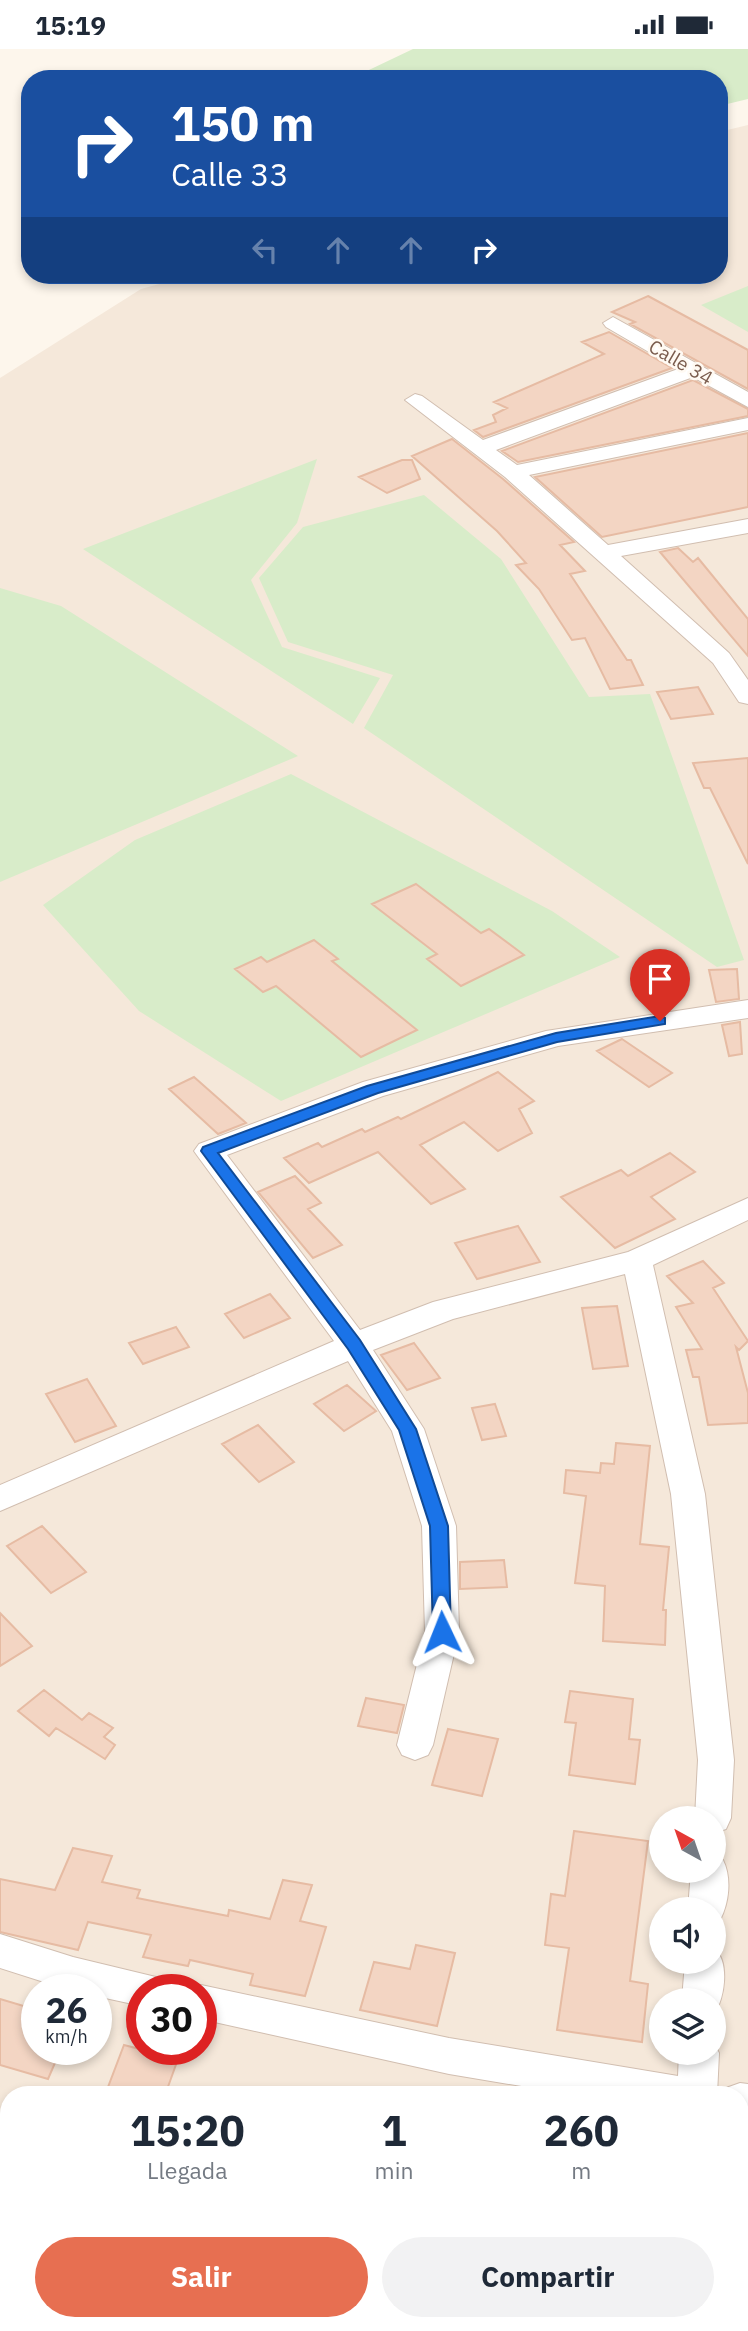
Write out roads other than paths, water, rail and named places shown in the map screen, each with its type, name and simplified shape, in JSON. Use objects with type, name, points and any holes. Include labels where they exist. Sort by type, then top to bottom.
[{"type":"street","name":"Calle 34","points":[[613,323],[748,401]]},
{"type":"street","points":[[481,447],[694,370]]},
{"type":"street","points":[[415,400],[513,472],[721,658],[748,697]]},
{"type":"street","points":[[513,472],[748,424]]},
{"type":"street","points":[[603,553],[748,526]]},
{"type":"street","points":[[721,658],[748,654]]},
{"type":"street","points":[[415,1745],[442,1632],[439,1526],[408,1429],[354,1345],[209,1151],[373,1089],[556,1037],[748,1009]]},
{"type":"street","points":[[0,1499],[354,1345],[444,1310],[637,1260],[748,1208]]},
{"type":"street","points":[[637,1260],[688,1494],[716,1760],[714,1806]]},
{"type":"street","points":[[0,1951],[73,1974],[126,1986]]},
{"type":"street","points":[[217,2005],[449,2056],[631,2086]]},
{"type":"street","points":[[697,2086],[698,2065]]}]
